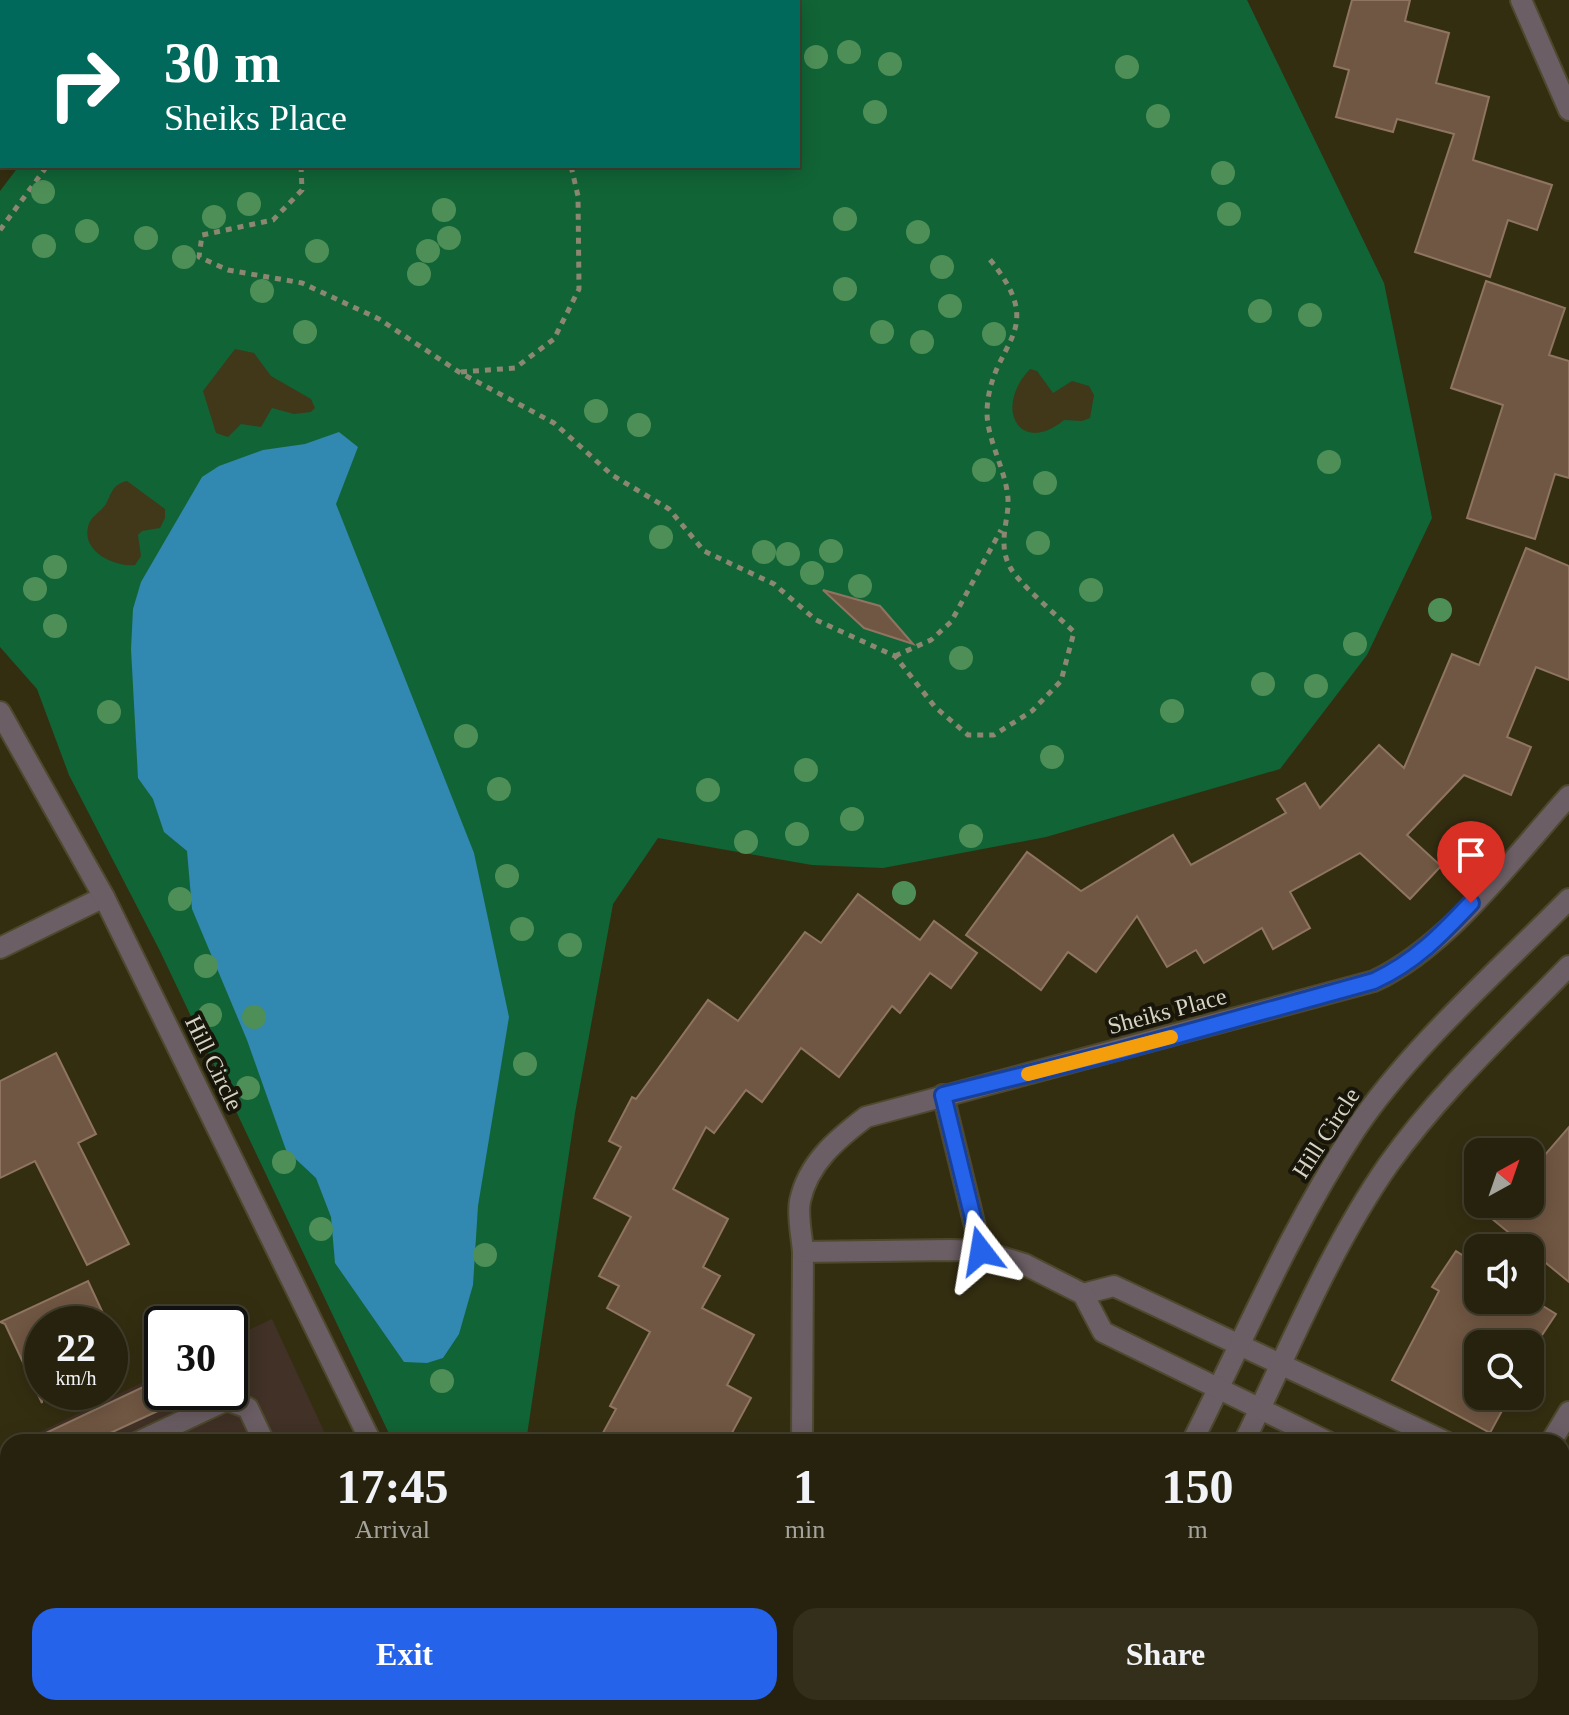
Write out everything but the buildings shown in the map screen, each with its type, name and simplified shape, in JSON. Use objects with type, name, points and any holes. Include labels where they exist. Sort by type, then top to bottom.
[{"type":"street","points":[[1521,0],[1569,110]]},
{"type":"street","name":"Hill Circle","points":[[0,712],[104,897],[367,1434]]},
{"type":"street","name":"Sheiks Place","points":[[802,1434],[803,1252],[800,1202],[813,1168],[835,1140],[866,1117],[1135,1047],[1374,981],[1394,972],[1432,945],[1569,796]]},
{"type":"street","points":[[0,948],[104,897]]},
{"type":"street","name":"Hill Circle","points":[[1196,1434],[1288,1242],[1355,1130],[1388,1086],[1569,899]]},
{"type":"street","points":[[1248,1434],[1361,1209],[1387,1167],[1418,1125],[1569,966]]},
{"type":"street","points":[[943,1095],[981,1251]]},
{"type":"street","points":[[803,1252],[981,1251],[1024,1264],[1083,1294],[1103,1332],[1310,1434]]},
{"type":"street","points":[[1083,1294],[1114,1286],[1429,1434]]},
{"type":"street","points":[[166,1434],[227,1400],[248,1408],[260,1434]]},
{"type":"street","points":[[1556,1434],[1569,1412]]},
{"type":"path","points":[[0,230],[46,168]]},
{"type":"path","points":[[301,168],[302,190],[273,220],[202,235],[199,257],[228,270],[302,283],[379,319],[459,372],[554,423],[612,475],[669,509],[704,551],[774,584],[816,620],[895,656],[935,707],[968,735],[994,735],[1032,711],[1061,681],[1074,632],[1010,567],[1002,529]]},
{"type":"path","points":[[459,372],[515,368],[554,339],[579,289],[578,196],[571,168]]},
{"type":"path","points":[[895,656],[931,640],[951,622],[1002,529],[1008,506],[987,413],[993,377],[1013,341],[1017,309],[1008,281],[987,256]]},
{"type":"shaded area","points":[[272,1319],[325,1434],[36,1434],[85,1410],[128,1410],[128,1389],[144,1382],[144,1410],[248,1410],[248,1330]]},
{"type":"green space","points":[[800,0],[1247,0],[1384,283],[1432,518],[1367,655],[1280,769],[1046,837],[883,868],[812,865],[658,838],[613,904],[575,1113],[527,1434],[389,1434],[160,951],[69,775],[37,689],[0,647],[0,191],[17,168],[800,168]]},
{"type":"sand","points":[[235,349],[254,353],[271,376],[311,399],[315,408],[311,412],[294,414],[272,408],[261,427],[241,424],[228,437],[216,433],[203,391]]},
{"type":"sand","points":[[1030,369],[1037,371],[1053,393],[1072,381],[1089,386],[1094,395],[1090,418],[1064,420],[1049,430],[1035,433],[1024,430],[1013,412],[1013,399]]},
{"type":"sand","points":[[127,481],[165,509],[160,528],[142,531],[138,535],[141,556],[135,565],[118,563],[102,556],[95,551],[87,536],[91,520],[105,505],[114,488]]},
{"type":"water","points":[[339,432],[358,447],[336,504],[474,853],[509,1017],[478,1206],[473,1285],[459,1334],[443,1358],[427,1363],[404,1362],[335,1263],[331,1217],[316,1178],[286,1150],[247,1040],[192,909],[187,851],[164,832],[153,799],[138,778],[131,649],[133,609],[141,582],[202,477],[219,466],[263,450],[305,444]]},
{"type":"slow traffic","points":[[1028,1074],[1171,1037]]},
{"type":"route","points":[[981,1251],[943,1095],[1120,1051],[1374,981],[1404,967],[1432,945],[1471,903]]}]
